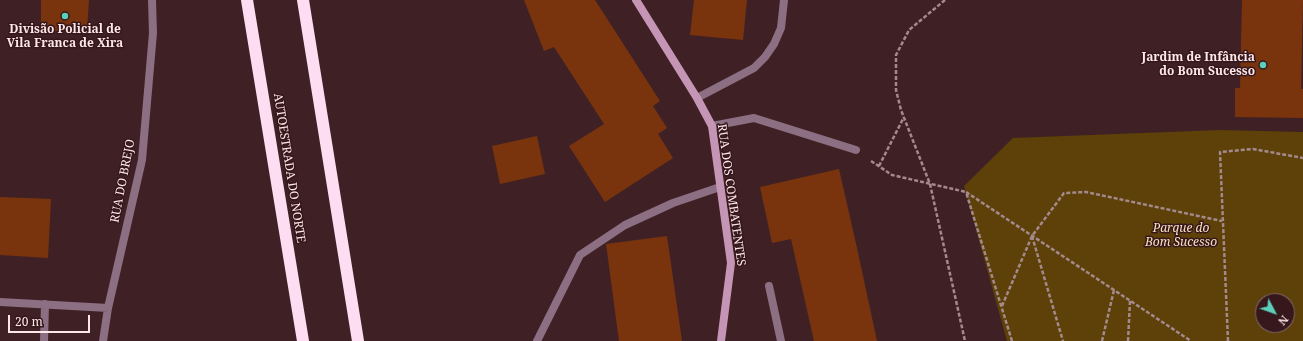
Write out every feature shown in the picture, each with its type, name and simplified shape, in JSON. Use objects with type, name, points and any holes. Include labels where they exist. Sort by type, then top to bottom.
[{"type":"highway","name":"AUTOESTRADA DO NORTE","points":[[247,0],[303,341]]},
{"type":"highway","points":[[303,0],[358,341]]},
{"type":"street","name":"RUA DO BREJO","points":[[103,341],[108,308],[142,160],[153,33],[152,0]]},
{"type":"street","name":"RUA DOS COMBATENTES","points":[[636,0],[697,98],[712,126],[731,263],[721,341]]},
{"type":"street","points":[[697,98],[754,68],[765,57],[774,44],[781,28],[784,0]]},
{"type":"street","points":[[712,126],[754,118],[856,150]]},
{"type":"street","points":[[537,341],[580,255],[625,225],[673,203],[720,187]]},
{"type":"street","points":[[769,286],[781,341]]},
{"type":"street","points":[[0,302],[108,308]]},
{"type":"street","points":[[44,341],[45,304]]},
{"type":"path","points":[[945,0],[910,30],[896,55],[896,90],[904,117],[930,184],[965,341]]},
{"type":"path","points":[[880,166],[904,117]]},
{"type":"path","points":[[1228,341],[1220,152],[1253,149],[1303,158]]},
{"type":"path","points":[[856,150],[892,175],[966,192],[1191,341]]},
{"type":"path","points":[[966,192],[1012,341]]},
{"type":"path","points":[[1002,306],[1032,236],[1064,193],[1086,192],[1222,221]]},
{"type":"path","points":[[1032,236],[1063,341]]},
{"type":"path","points":[[1102,341],[1114,290]]},
{"type":"path","points":[[1128,341],[1130,301]]},
{"type":"green space","name":"Parque do Bom Sucesso","points":[[1220,130],[1303,132],[1303,341],[1007,341],[964,186],[1013,138]]},
{"type":"building","name":"Divisão Policial de Vila Franca de Xira","points":[[41,0],[89,0],[87,31],[41,31]]},
{"type":"building","points":[[524,0],[595,0],[660,101],[653,106],[667,128],[658,134],[673,158],[605,202],[569,146],[604,124],[554,47],[544,51]]},
{"type":"building","points":[[694,0],[747,0],[743,40],[690,35]]},
{"type":"building","name":"Jardim de Infância do Bom Sucesso","points":[[1242,0],[1303,0],[1301,89],[1303,89],[1303,118],[1235,117],[1235,88],[1240,88]]},
{"type":"building","points":[[537,136],[545,174],[500,184],[492,146]]},
{"type":"building","points":[[839,169],[877,341],[814,341],[791,239],[772,243],[760,187]]},
{"type":"building","points":[[0,197],[51,199],[48,258],[0,255]]},
{"type":"building","points":[[667,236],[682,341],[619,341],[606,244]]},
{"type":"place","name":"Divisão Policial de Vila Franca de Xira","points":[[65,16]]},
{"type":"place","name":"Jardim de Infância do Bom Sucesso","points":[[1263,65]]}]
